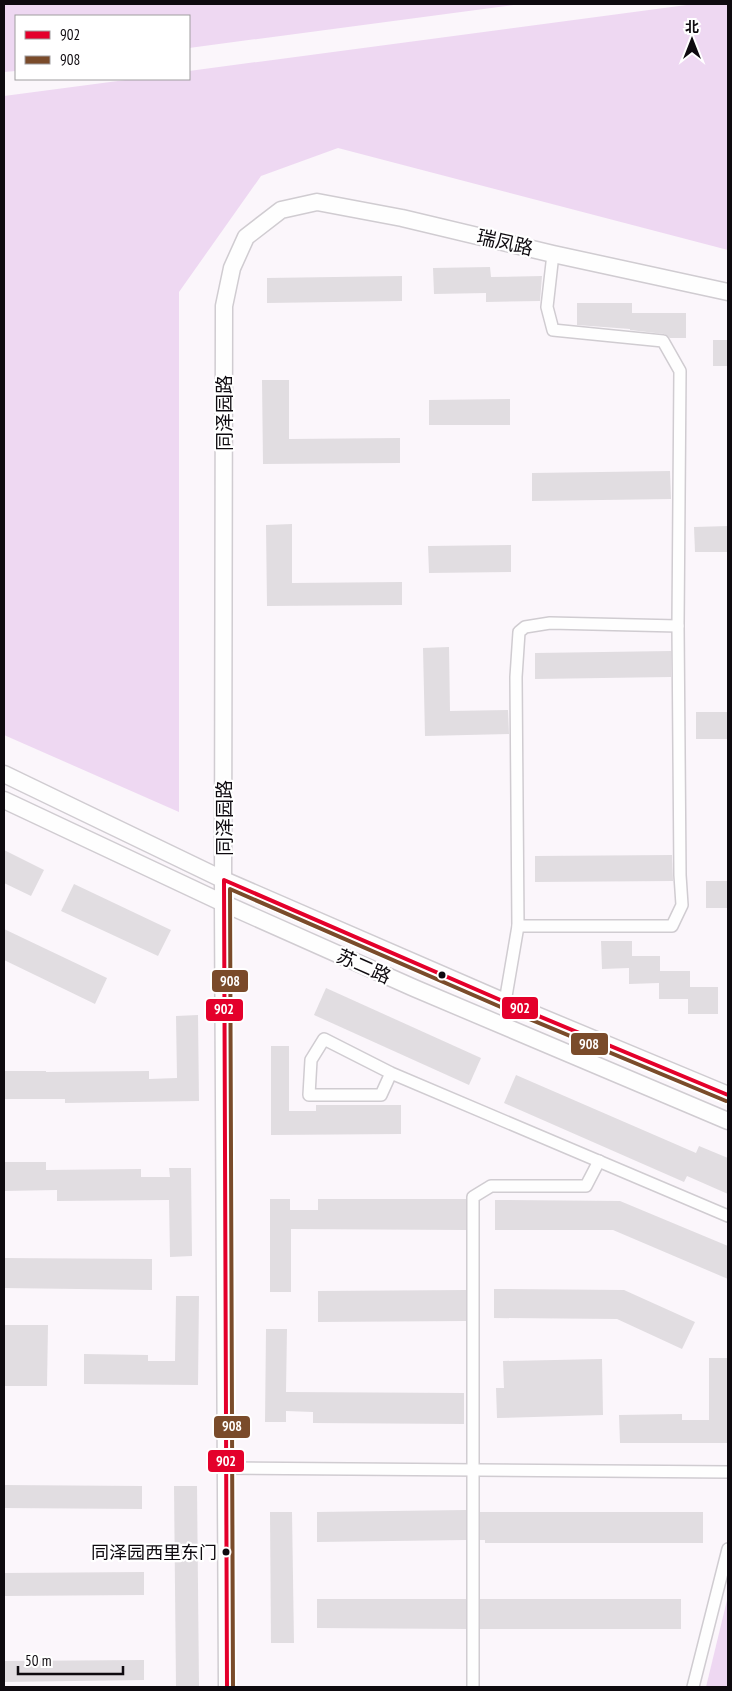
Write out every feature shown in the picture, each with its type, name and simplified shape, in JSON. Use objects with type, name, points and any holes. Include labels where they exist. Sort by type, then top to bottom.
[{"type":"street","name":"瑞凤路","points":[[282,210],[317,202],[402,218],[552,254],[728,292]]},
{"type":"street","name":"同泽园路","points":[[227,1687],[223,903],[224,306],[232,268],[246,237],[282,210]]},
{"type":"street","points":[[518,926],[672,926],[682,904],[680,875],[678,626],[680,371],[663,341],[552,330],[547,307],[552,254]]},
{"type":"street","points":[[505,1002],[518,926],[516,678],[519,632],[525,627],[550,623],[678,626]]},
{"type":"street","name":"苏二路","points":[[4,774],[224,880],[505,1002],[728,1095]]},
{"type":"street","name":"苏二路","points":[[4,800],[223,903],[414,988],[728,1121]]},
{"type":"street","points":[[391,1073],[381,1095],[309,1095],[311,1060],[324,1039],[391,1073],[728,1216]]},
{"type":"street","points":[[473,1687],[473,1197],[491,1186],[586,1186],[599,1161]]},
{"type":"street","points":[[226,1468],[728,1472]]},
{"type":"street","points":[[693,1687],[728,1549]]},
{"type":"shaded area","points":[[4,4],[521,4],[190,48],[190,15],[15,15],[15,71],[4,72]]},
{"type":"shaded area","points":[[694,4],[728,4],[728,250],[338,148],[261,176],[179,292],[179,812],[4,735],[4,96],[125,80],[190,80],[190,71]]},
{"type":"shaded area","points":[[728,1596],[728,1687],[706,1687]]},
{"type":"building","points":[[490,267],[491,277],[542,276],[540,301],[486,302],[486,293],[434,294],[433,268]]},
{"type":"building","points":[[402,276],[402,301],[267,303],[267,278]]},
{"type":"building","points":[[577,303],[632,303],[632,313],[686,313],[686,338],[670,338],[664,334],[630,329],[577,325]]},
{"type":"building","points":[[713,340],[728,340],[728,366],[713,366]]},
{"type":"building","points":[[262,380],[289,380],[289,439],[400,438],[400,463],[263,464]]},
{"type":"building","points":[[510,399],[510,425],[429,425],[429,400]]},
{"type":"building","points":[[670,471],[671,499],[532,501],[532,473]]},
{"type":"building","points":[[292,524],[292,583],[402,582],[402,605],[267,606],[266,525]]},
{"type":"building","points":[[728,526],[728,552],[695,552],[694,527]]},
{"type":"building","points":[[511,545],[511,572],[429,573],[428,546]]},
{"type":"building","points":[[449,647],[450,711],[508,710],[509,734],[425,736],[423,648]]},
{"type":"building","points":[[671,651],[671,677],[535,679],[535,653]]},
{"type":"building","points":[[696,712],[728,712],[728,739],[696,739]]},
{"type":"building","points":[[4,850],[44,870],[31,896],[4,883]]},
{"type":"building","points":[[672,855],[673,881],[535,882],[535,856]]},
{"type":"building","points":[[706,881],[728,881],[728,908],[706,908]]},
{"type":"building","points":[[74,884],[171,930],[158,956],[61,911]]},
{"type":"building","points":[[4,929],[107,978],[95,1004],[4,960]]},
{"type":"building","points":[[601,941],[632,941],[632,956],[660,956],[660,971],[690,971],[690,987],[718,987],[718,1014],[688,1014],[688,999],[659,999],[659,983],[629,984],[629,968],[602,969]]},
{"type":"building","points":[[326,988],[481,1058],[469,1085],[314,1015]]},
{"type":"building","points":[[198,1015],[199,1101],[65,1103],[65,1099],[4,1099],[4,1071],[149,1071],[149,1079],[177,1078],[176,1016]]},
{"type":"building","points":[[271,1046],[289,1046],[289,1111],[316,1111],[316,1105],[401,1105],[401,1134],[271,1135]]},
{"type":"building","points":[[516,1075],[696,1153],[699,1146],[728,1158],[728,1194],[687,1176],[684,1182],[504,1103]]},
{"type":"building","points":[[4,1162],[46,1162],[46,1170],[141,1169],[141,1177],[170,1177],[169,1168],[191,1168],[192,1256],[170,1257],[169,1200],[57,1201],[57,1190],[4,1191]]},
{"type":"building","points":[[270,1199],[290,1199],[290,1210],[318,1210],[318,1199],[466,1199],[466,1230],[291,1229],[291,1292],[270,1292]]},
{"type":"building","points":[[495,1200],[620,1201],[728,1246],[728,1279],[613,1230],[495,1230]]},
{"type":"building","points":[[4,1258],[152,1259],[152,1290],[4,1288]]},
{"type":"building","points":[[494,1289],[624,1290],[695,1322],[682,1349],[617,1319],[494,1318]]},
{"type":"building","points":[[466,1290],[466,1321],[318,1322],[318,1291]]},
{"type":"building","points":[[176,1296],[199,1296],[198,1385],[84,1384],[84,1354],[148,1355],[148,1361],[175,1361]]},
{"type":"building","points":[[4,1325],[48,1325],[47,1386],[4,1386]]},
{"type":"building","points":[[266,1329],[287,1329],[286,1392],[464,1393],[464,1424],[313,1423],[313,1412],[286,1411],[286,1422],[265,1422]]},
{"type":"building","points":[[709,1358],[728,1358],[728,1443],[620,1443],[619,1415],[682,1414],[682,1420],[709,1420]]},
{"type":"building","points":[[602,1359],[603,1415],[497,1418],[496,1388],[504,1388],[503,1361]]},
{"type":"building","points":[[4,1485],[142,1486],[142,1509],[4,1508]]},
{"type":"building","points":[[174,1486],[197,1486],[199,1687],[176,1687]]},
{"type":"building","points":[[466,1510],[466,1540],[317,1542],[317,1512]]},
{"type":"building","points":[[270,1512],[292,1512],[294,1643],[271,1643]]},
{"type":"building","points":[[480,1512],[703,1512],[703,1543],[485,1543],[485,1540],[480,1540]]},
{"type":"building","points":[[144,1572],[144,1595],[4,1596],[4,1573]]},
{"type":"building","points":[[317,1599],[466,1599],[466,1629],[317,1628]]},
{"type":"building","points":[[480,1599],[681,1599],[681,1629],[480,1629]]},
{"type":"building","points":[[144,1660],[144,1680],[4,1682],[4,1661]]},
{"type":"transit line","name":"902","points":[[227,1687],[224,880],[505,1002],[728,1095]]},
{"type":"transit line","name":"908","points":[[233,1687],[230,889],[503,1008],[726,1101]]},
{"type":"place","name":"同泽园西里东门","points":[[226,1552]]}]
